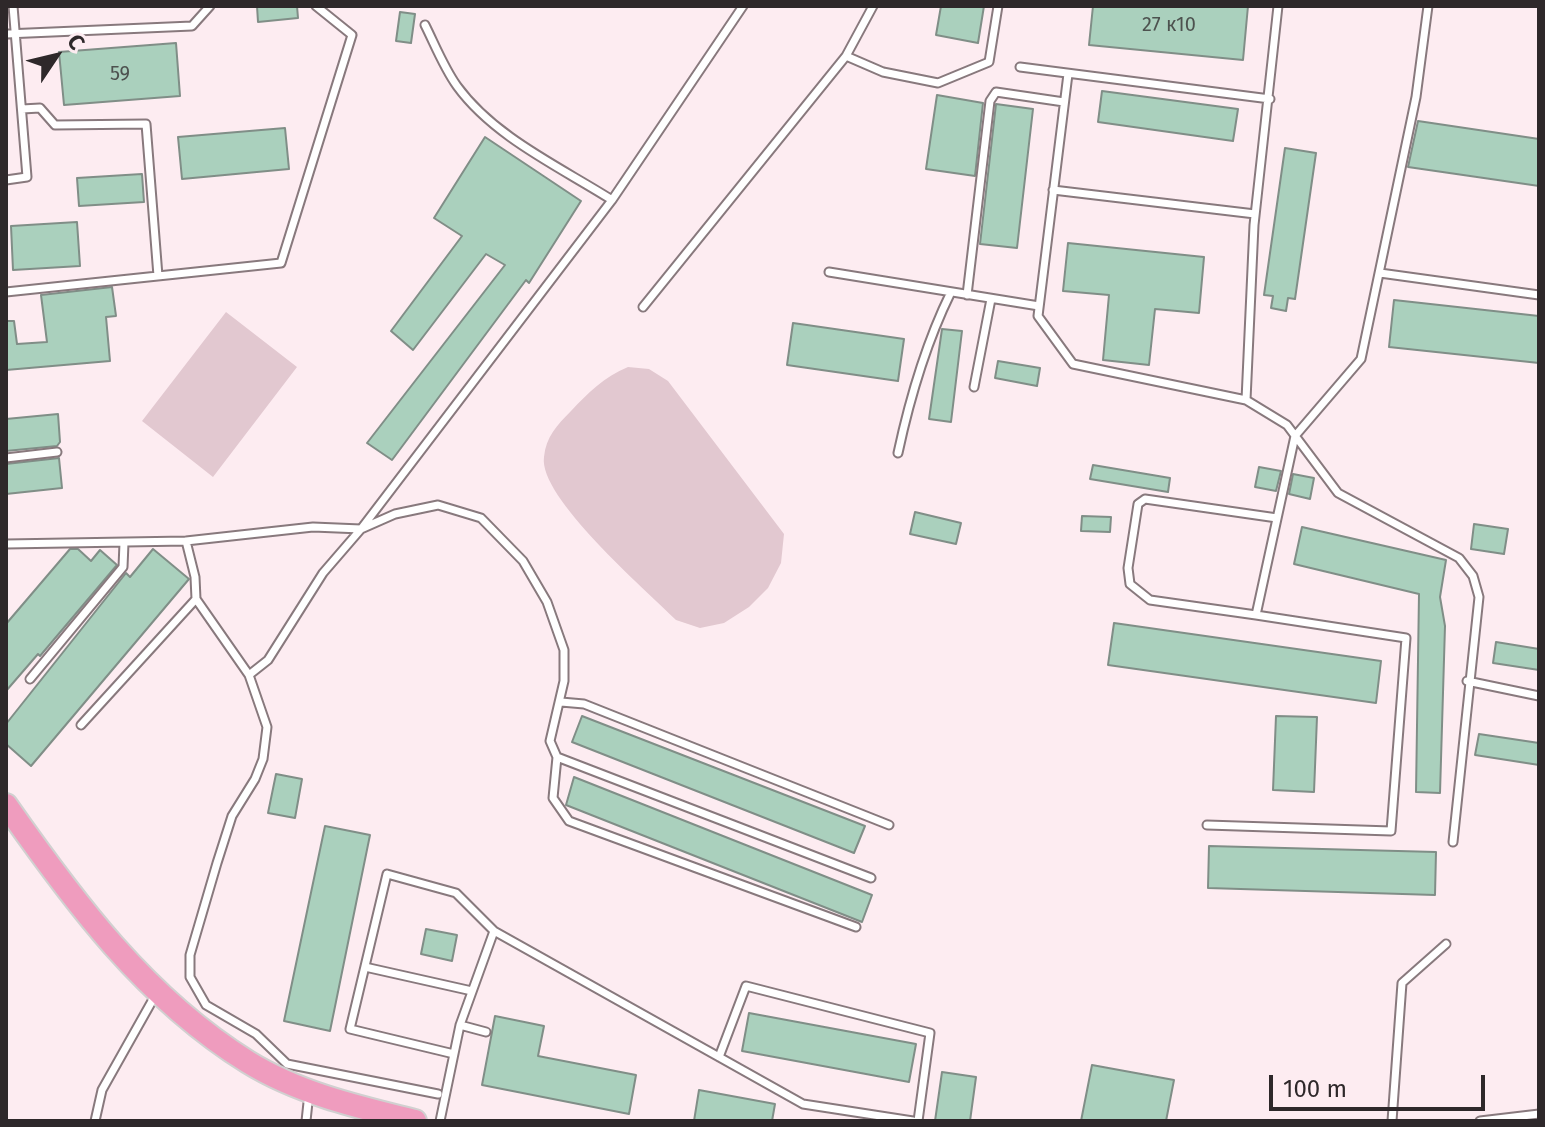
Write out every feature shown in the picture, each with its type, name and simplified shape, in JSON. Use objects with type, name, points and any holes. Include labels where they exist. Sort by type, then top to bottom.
[{"type":"main road","points":[[6,805],[61,883],[124,959],[195,1025],[250,1063],[309,1091],[415,1121]]},
{"type":"lane","points":[[6,180],[27,177],[22,109],[11,35],[13,6]]},
{"type":"lane","points":[[11,35],[192,26],[210,6]]},
{"type":"lane","points":[[6,292],[281,263],[352,35],[316,6]]},
{"type":"lane","points":[[249,675],[268,660],[323,573],[361,529],[612,200],[743,6]]},
{"type":"lane","points":[[643,307],[846,56],[873,6]]},
{"type":"lane","points":[[846,56],[883,72],[938,83],[989,62],[998,6]]},
{"type":"lane","points":[[1246,400],[1255,214],[1278,6]]},
{"type":"lane","points":[[1256,615],[1295,436],[1361,359],[1416,97],[1428,6]]},
{"type":"lane","points":[[425,25],[455,84],[475,108],[506,133],[612,200]]},
{"type":"lane","points":[[1020,67],[1270,99]]},
{"type":"lane","points":[[1068,74],[1038,316],[1073,364],[1246,400],[1287,425],[1338,493],[1459,558],[1467,566],[1479,597],[1467,681],[1453,842]]},
{"type":"lane","points":[[967,295],[990,101],[996,92],[1064,102]]},
{"type":"lane","points":[[22,109],[40,108],[55,125],[146,124],[158,276]]},
{"type":"lane","points":[[1053,190],[1255,214]]},
{"type":"lane","points":[[829,272],[1039,306]]},
{"type":"lane","points":[[1380,273],[1539,295]]},
{"type":"lane","points":[[898,453],[913,391],[936,323],[951,292]]},
{"type":"lane","points":[[974,387],[991,299]]},
{"type":"lane","points":[[6,458],[57,452]]},
{"type":"lane","points":[[1207,825],[1391,831],[1406,638],[1150,600],[1130,584],[1128,568],[1138,504],[1145,499],[1277,518]]},
{"type":"lane","points":[[6,544],[186,541],[313,527],[361,529],[395,514],[438,505],[481,518],[523,561],[547,602],[564,650],[561,702],[550,741],[557,757],[553,798],[569,821],[856,927]]},
{"type":"lane","points":[[186,541],[195,577],[196,599],[249,675],[267,727],[263,759],[232,816],[190,955],[190,977],[206,1005],[256,1034],[287,1064],[438,1094]]},
{"type":"lane","points":[[30,679],[123,567],[124,543]]},
{"type":"lane","points":[[81,725],[196,599]]},
{"type":"lane","points":[[1467,681],[1539,696]]},
{"type":"lane","points":[[561,702],[584,704],[889,825]]},
{"type":"lane","points":[[557,757],[871,878]]},
{"type":"lane","points":[[454,1054],[350,1029],[387,874],[456,893],[494,931],[719,1057],[803,1104],[916,1121],[930,1033],[746,986],[719,1057]]},
{"type":"lane","points":[[440,1121],[460,1025],[494,931]]},
{"type":"lane","points":[[1392,1121],[1402,983],[1446,944]]},
{"type":"lane","points":[[365,967],[472,991]]},
{"type":"lane","points":[[95,1121],[102,1090],[157,991]]},
{"type":"lane","points":[[460,1025],[486,1032]]},
{"type":"lane","points":[[306,1121],[309,1091]]},
{"type":"lane","points":[[1480,1121],[1539,1114]]},
{"type":"shaded area","points":[[226,312],[297,367],[213,477],[142,421]]},
{"type":"shaded area","points":[[628,367],[649,369],[668,381],[784,534],[781,563],[768,588],[749,607],[724,623],[700,628],[676,620],[596,542],[558,495],[547,474],[545,450],[557,426],[597,386]]},
{"type":"building","points":[[257,6],[297,6],[298,18],[258,22]]},
{"type":"building","points":[[941,6],[984,6],[978,43],[936,35]]},
{"type":"building","points":[[1093,6],[1248,6],[1243,60],[1089,45]]},
{"type":"building","points":[[400,12],[415,14],[411,43],[396,41]]},
{"type":"building","points":[[176,43],[180,96],[64,105],[59,52]]},
{"type":"building","points":[[1102,91],[1238,109],[1233,141],[1098,122]]},
{"type":"building","points":[[937,95],[983,103],[975,176],[926,169]]},
{"type":"building","points":[[996,104],[1033,109],[1017,248],[980,244]]},
{"type":"building","points":[[1418,121],[1539,139],[1539,186],[1408,167]]},
{"type":"building","points":[[285,128],[289,169],[182,179],[178,137]]},
{"type":"building","points":[[485,137],[581,201],[529,283],[526,280],[392,460],[367,443],[505,265],[486,254],[413,350],[391,331],[462,236],[434,218]]},
{"type":"building","points":[[1285,148],[1316,153],[1295,299],[1288,298],[1286,311],[1271,308],[1273,296],[1264,295]]},
{"type":"building","points":[[142,174],[144,202],[79,206],[77,178]]},
{"type":"building","points":[[77,222],[80,266],[13,270],[11,226]]},
{"type":"building","points":[[1068,243],[1204,257],[1199,313],[1155,309],[1149,365],[1103,360],[1109,295],[1063,291]]},
{"type":"building","points":[[112,287],[116,316],[106,317],[110,361],[6,370],[6,321],[14,321],[17,344],[47,342],[41,295]]},
{"type":"building","points":[[1394,300],[1539,316],[1539,363],[1389,347]]},
{"type":"building","points":[[793,323],[904,339],[898,381],[787,365]]},
{"type":"building","points":[[942,329],[962,331],[951,422],[929,419]]},
{"type":"building","points":[[998,361],[1040,368],[1037,386],[995,378]]},
{"type":"building","points":[[58,414],[60,442],[57,446],[6,451],[6,419]]},
{"type":"building","points":[[59,458],[62,488],[6,494],[6,464]]},
{"type":"building","points":[[1093,465],[1170,478],[1168,492],[1090,479]]},
{"type":"building","points":[[1259,467],[1281,471],[1276,491],[1255,487]]},
{"type":"building","points":[[1293,474],[1314,478],[1310,499],[1289,494]]},
{"type":"building","points":[[915,512],[961,523],[956,544],[910,534]]},
{"type":"building","points":[[1082,516],[1111,517],[1110,532],[1081,531]]},
{"type":"building","points":[[1474,524],[1508,529],[1504,554],[1471,549]]},
{"type":"building","points":[[1302,527],[1446,560],[1440,597],[1445,626],[1440,793],[1416,792],[1419,594],[1294,564]]},
{"type":"building","points":[[70,549],[78,549],[91,561],[100,550],[117,565],[6,691],[6,624]]},
{"type":"building","points":[[153,549],[189,579],[31,766],[6,744],[6,724],[126,573],[130,577]]},
{"type":"building","points":[[1114,623],[1381,661],[1376,703],[1108,665]]},
{"type":"building","points":[[1496,642],[1539,649],[1539,670],[1493,663]]},
{"type":"building","points":[[582,716],[865,826],[854,853],[572,742]]},
{"type":"building","points":[[1276,716],[1317,717],[1314,792],[1273,790]]},
{"type":"building","points":[[1479,734],[1539,743],[1539,765],[1475,755]]},
{"type":"building","points":[[276,774],[302,779],[295,818],[268,813]]},
{"type":"building","points":[[574,777],[872,895],[862,922],[566,805]]},
{"type":"building","points":[[325,826],[370,835],[330,1031],[284,1021]]},
{"type":"building","points":[[1209,846],[1436,852],[1435,895],[1208,888]]},
{"type":"building","points":[[426,929],[457,935],[452,961],[421,954]]},
{"type":"building","points":[[749,1013],[916,1044],[909,1082],[742,1051]]},
{"type":"building","points":[[495,1016],[544,1026],[538,1056],[636,1075],[629,1114],[482,1085]]},
{"type":"building","points":[[1092,1065],[1174,1080],[1166,1121],[1081,1121]]},
{"type":"building","points":[[942,1072],[976,1077],[970,1121],[935,1121]]},
{"type":"building","points":[[699,1090],[775,1104],[772,1121],[694,1121]]}]
